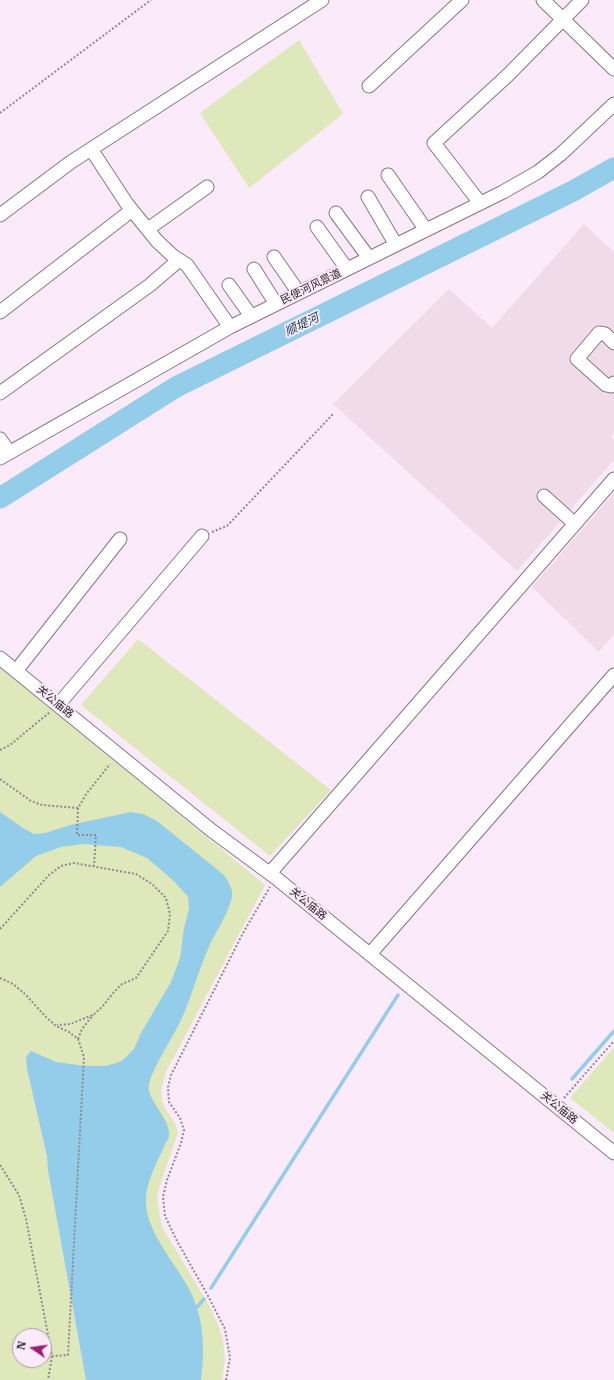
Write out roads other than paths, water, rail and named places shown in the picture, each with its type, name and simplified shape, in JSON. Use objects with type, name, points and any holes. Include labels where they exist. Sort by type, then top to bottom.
[{"type":"street","points":[[0,215],[71,162],[322,0]]},
{"type":"street","points":[[369,86],[462,0]]},
{"type":"street","points":[[543,0],[614,69]]},
{"type":"street","points":[[480,203],[434,143],[508,75],[582,0]]},
{"type":"street","name":"民便河风景道","points":[[4,455],[230,327],[480,203],[538,172],[561,154],[614,104]]},
{"type":"street","points":[[91,149],[132,210],[173,256],[187,265],[230,327]]},
{"type":"street","points":[[388,175],[426,230]]},
{"type":"street","points":[[148,229],[207,187]]},
{"type":"street","points":[[368,197],[396,245]]},
{"type":"street","points":[[0,312],[132,210]]},
{"type":"street","points":[[336,213],[369,258]]},
{"type":"street","points":[[317,227],[347,269]]},
{"type":"street","points":[[274,257],[299,293]]},
{"type":"street","points":[[0,393],[150,285],[179,260]]},
{"type":"street","points":[[254,269],[276,304]]},
{"type":"street","points":[[230,285],[251,316]]},
{"type":"street","points":[[614,343],[605,334],[599,333],[577,359],[606,385],[611,386],[614,383]]},
{"type":"street","points":[[0,439],[4,455]]},
{"type":"street","points":[[273,875],[614,479]]},
{"type":"street","points":[[544,496],[575,524]]},
{"type":"street","points":[[58,705],[202,536]]},
{"type":"street","points":[[16,671],[120,539]]},
{"type":"street","name":"关公庙路","points":[[0,658],[211,830],[273,875],[614,1153]]},
{"type":"street","points":[[370,954],[614,676]]},
{"type":"water","points":[[0,812],[34,834],[45,833],[70,825],[131,812],[143,814],[157,821],[224,875],[229,882],[232,897],[228,910],[208,949],[182,1018],[158,1063],[149,1084],[151,1096],[169,1129],[169,1136],[148,1185],[146,1198],[147,1210],[155,1234],[189,1289],[198,1311],[203,1345],[201,1380],[86,1380],[48,1170],[47,1156],[27,1069],[26,1057],[31,1051],[56,1062],[86,1066],[106,1066],[122,1061],[134,1049],[141,1033],[171,982],[180,958],[184,928],[189,909],[188,897],[174,881],[147,858],[121,847],[83,844],[61,847],[36,856],[0,887]]},
{"type":"waterway","name":"顺堤河","points":[[0,498],[176,387],[573,191],[614,168]]},
{"type":"waterway","points":[[211,1288],[398,995]]},
{"type":"waterway","points":[[572,1079],[614,1031]]},
{"type":"waterway","points":[[197,1307],[204,1299]]}]
